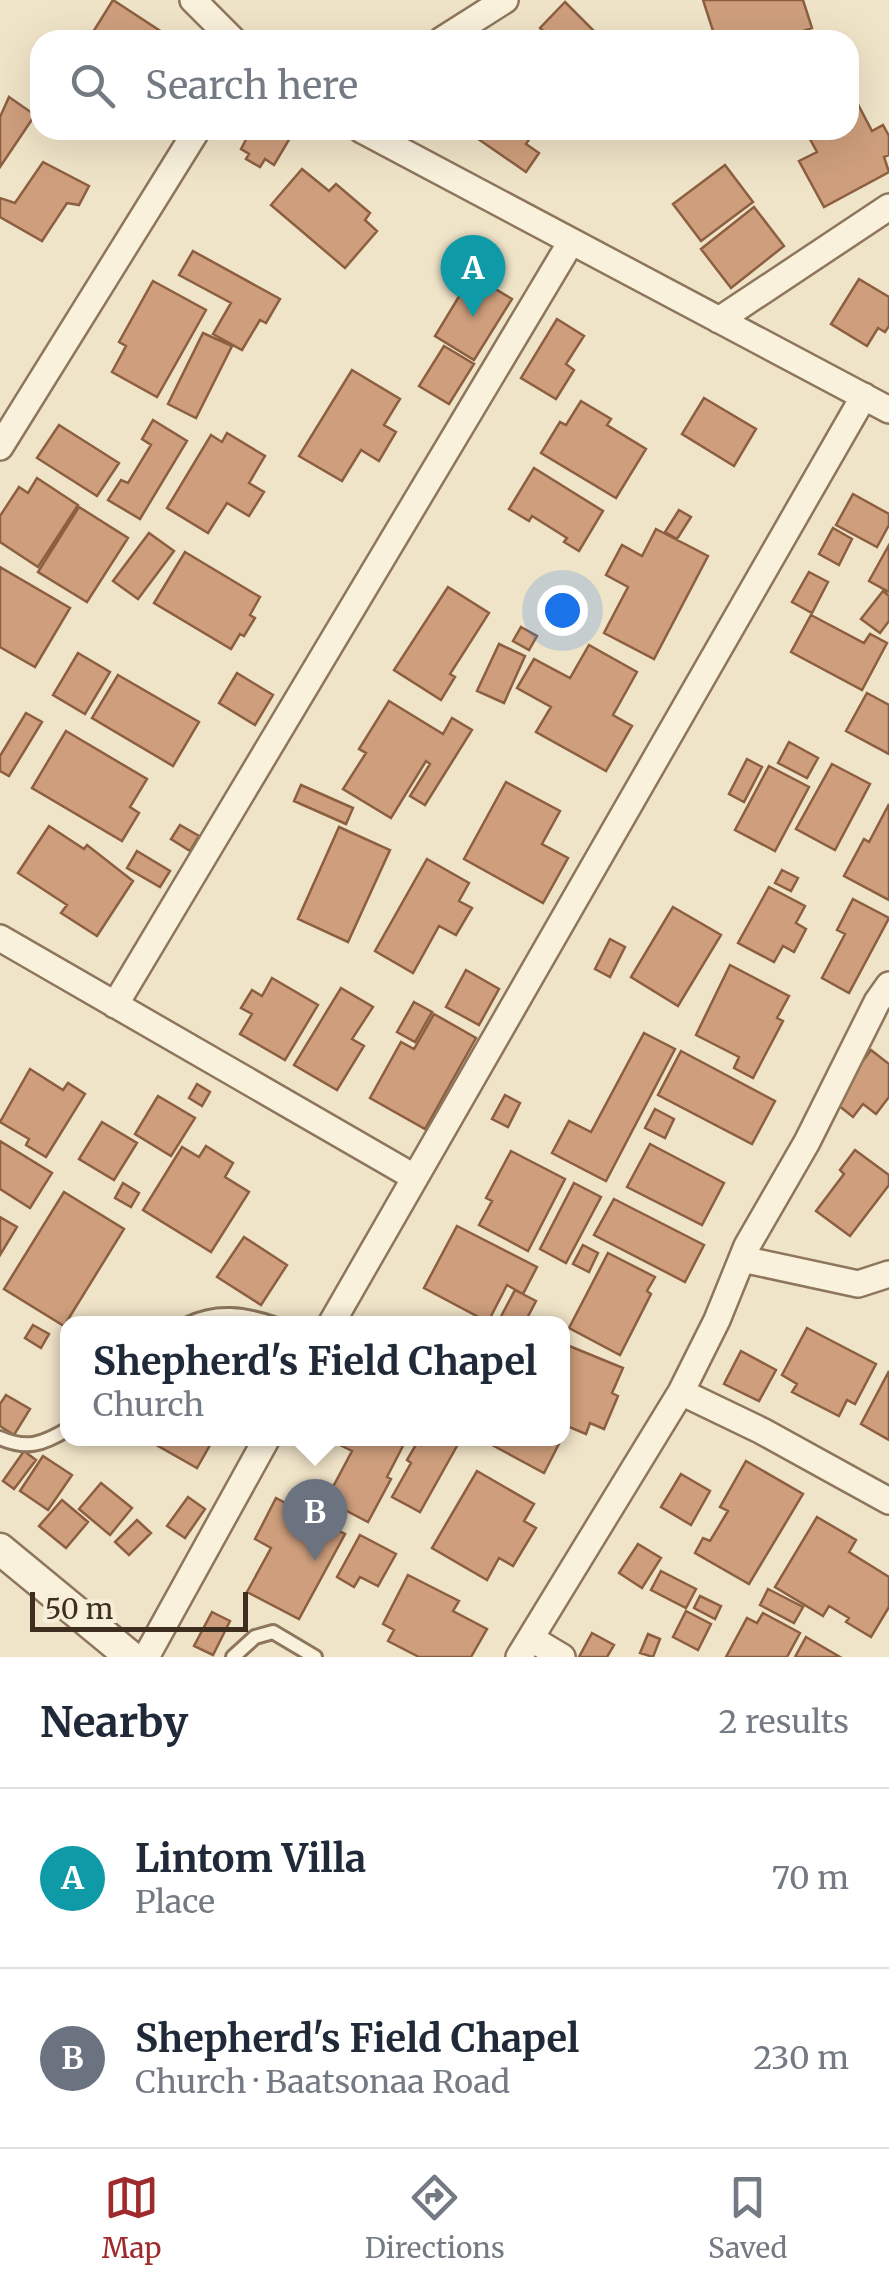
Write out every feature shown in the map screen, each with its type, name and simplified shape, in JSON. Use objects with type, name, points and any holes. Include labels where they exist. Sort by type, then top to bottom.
[{"type":"street","points":[[193,0],[223,30]]},
{"type":"street","points":[[458,30],[505,0]]},
{"type":"street","points":[[0,447],[191,140]]},
{"type":"street","points":[[381,140],[889,410]]},
{"type":"street","points":[[719,320],[889,207]]},
{"type":"street","points":[[115,1005],[570,242]]},
{"type":"street","points":[[336,1316],[864,396]]},
{"type":"street","points":[[0,938],[414,1177]]},
{"type":"street","points":[[562,1657],[526,1648],[681,1392],[742,1259],[889,984]]},
{"type":"street","points":[[742,1259],[858,1284],[889,1274]]},
{"type":"street","points":[[681,1392],[762,1430],[889,1501]]},
{"type":"street","points":[[146,1657],[263,1446]]},
{"type":"street","points":[[0,1549],[131,1657]]},
{"type":"lane","points":[[211,1316],[238,1316]]},
{"type":"lane","points":[[0,1438],[14,1445],[30,1446],[43,1444],[60,1434]]},
{"type":"lane","points":[[232,1657],[255,1636],[273,1632],[315,1657]]},
{"type":"building","points":[[113,0],[159,30],[94,30]]},
{"type":"building","points":[[703,0],[803,0],[812,28],[806,30],[713,30]]},
{"type":"building","points":[[565,2],[593,30],[542,30]]},
{"type":"building","points":[[9,97],[30,112],[30,122],[0,167],[0,117]]},
{"type":"building","points":[[859,106],[872,131],[883,125],[889,136],[889,155],[884,157],[889,172],[824,207],[799,161],[817,152],[810,140],[859,140]]},
{"type":"building","points":[[246,140],[289,140],[274,165],[265,159],[260,167],[246,159],[249,154],[241,149]]},
{"type":"building","points":[[480,140],[529,140],[526,144],[539,153],[526,172]]},
{"type":"building","points":[[43,162],[89,186],[79,205],[67,203],[42,241],[0,217],[0,198],[15,203]]},
{"type":"building","points":[[725,165],[753,202],[701,241],[673,204]]},
{"type":"building","points":[[302,169],[329,191],[336,184],[370,213],[365,220],[377,231],[345,268],[271,205]]},
{"type":"building","points":[[754,207],[784,246],[731,288],[701,249]]},
{"type":"building","points":[[193,251],[280,299],[266,323],[260,320],[242,350],[213,334],[231,303],[179,275]]},
{"type":"building","points":[[472,275],[512,299],[474,360],[435,336]]},
{"type":"building","points":[[859,279],[889,297],[889,326],[885,332],[878,328],[867,346],[831,324]]},
{"type":"building","points":[[153,281],[206,310],[157,397],[112,372],[126,346],[119,342]]},
{"type":"building","points":[[557,319],[584,336],[566,364],[574,370],[556,399],[521,378]]},
{"type":"building","points":[[203,333],[232,346],[196,418],[168,404]]},
{"type":"building","points":[[444,346],[474,364],[449,404],[419,386]]},
{"type":"building","points":[[352,370],[400,399],[384,425],[396,432],[379,461],[361,450],[342,481],[299,456]]},
{"type":"building","points":[[704,398],[756,429],[734,466],[682,434]]},
{"type":"building","points":[[581,401],[611,419],[607,425],[646,449],[616,498],[541,453],[560,422],[566,425]]},
{"type":"building","points":[[153,420],[187,441],[140,519],[108,500],[121,480],[128,483],[151,445],[142,439]]},
{"type":"building","points":[[59,425],[119,463],[97,496],[37,458]]},
{"type":"building","points":[[227,433],[265,456],[249,483],[264,492],[249,516],[227,503],[208,533],[167,508],[211,435],[222,442]]},
{"type":"building","points":[[534,468],[603,511],[579,551],[564,542],[567,538],[532,516],[529,521],[509,509]]},
{"type":"building","points":[[37,478],[78,505],[38,567],[0,542],[0,516],[19,487],[28,493]]},
{"type":"building","points":[[853,494],[889,514],[889,525],[877,547],[836,525]]},
{"type":"building","points":[[79,507],[128,538],[87,602],[38,572]]},
{"type":"building","points":[[679,510],[691,517],[677,539],[665,532]]},
{"type":"building","points":[[833,528],[852,539],[839,565],[819,554]]},
{"type":"building","points":[[656,529],[708,556],[654,659],[604,633],[628,587],[606,575],[622,545],[642,556]]},
{"type":"building","points":[[149,533],[174,551],[138,599],[113,581]]},
{"type":"building","points":[[889,545],[889,592],[869,581]]},
{"type":"building","points":[[185,552],[260,597],[250,615],[255,618],[231,649],[154,603]]},
{"type":"building","points":[[0,567],[70,608],[35,667],[0,647]]},
{"type":"building","points":[[809,572],[828,582],[812,613],[792,602]]},
{"type":"building","points":[[448,587],[489,613],[450,674],[455,677],[441,700],[394,670]]},
{"type":"building","points":[[883,591],[889,596],[889,621],[880,633],[861,619]]},
{"type":"building","points":[[811,615],[864,643],[870,634],[887,643],[862,690],[791,652]]},
{"type":"building","points":[[521,627],[537,636],[529,650],[513,641]]},
{"type":"building","points":[[499,644],[525,656],[504,703],[477,691]]},
{"type":"building","points":[[589,645],[637,672],[613,715],[632,726],[606,771],[536,732],[551,707],[517,688],[534,659],[570,678]]},
{"type":"building","points":[[78,653],[110,672],[85,714],[53,695]]},
{"type":"building","points":[[237,673],[273,695],[255,725],[219,703]]},
{"type":"building","points":[[118,675],[199,722],[173,766],[92,718]]},
{"type":"building","points":[[867,693],[889,705],[889,754],[846,731]]},
{"type":"building","points":[[389,701],[443,734],[452,718],[472,730],[425,805],[410,796],[430,764],[426,761],[391,818],[343,789],[366,753],[359,749]]},
{"type":"building","points":[[26,713],[42,722],[9,776],[0,771],[0,756]]},
{"type":"building","points":[[66,731],[147,779],[130,807],[139,813],[122,841],[32,788]]},
{"type":"building","points":[[789,742],[818,758],[807,778],[778,763]]},
{"type":"building","points":[[747,759],[762,767],[744,802],[729,794]]},
{"type":"building","points":[[832,764],[870,784],[835,850],[796,829]]},
{"type":"building","points":[[769,766],[809,787],[775,851],[735,830]]},
{"type":"building","points":[[506,782],[560,811],[542,844],[568,858],[543,903],[464,859]]},
{"type":"building","points":[[301,785],[353,808],[346,824],[294,801]]},
{"type":"building","points":[[889,804],[889,900],[844,876],[864,839],[869,842]]},
{"type":"building","points":[[180,825],[199,836],[190,851],[171,839]]},
{"type":"building","points":[[49,826],[84,849],[87,845],[133,881],[97,936],[61,913],[67,905],[18,873]]},
{"type":"building","points":[[339,827],[390,850],[348,942],[298,919]]},
{"type":"building","points":[[137,851],[170,871],[160,887],[127,868]]},
{"type":"building","points":[[427,859],[469,883],[459,901],[472,908],[456,935],[439,926],[413,973],[375,951]]},
{"type":"building","points":[[782,870],[798,878],[791,891],[775,883]]},
{"type":"building","points":[[769,887],[805,906],[796,923],[806,929],[794,952],[783,946],[774,962],[738,943]]},
{"type":"building","points":[[853,899],[889,918],[849,993],[822,978],[845,934],[837,930]]},
{"type":"building","points":[[673,907],[721,935],[678,1006],[631,977]]},
{"type":"building","points":[[610,939],[625,947],[610,977],[595,969]]},
{"type":"building","points":[[730,965],[789,996],[777,1018],[783,1021],[753,1078],[734,1068],[739,1057],[696,1035]]},
{"type":"building","points":[[466,970],[499,989],[479,1025],[446,1007]]},
{"type":"building","points":[[272,978],[318,1005],[285,1060],[240,1034],[252,1014],[241,1008],[252,990],[262,996]]},
{"type":"building","points":[[341,988],[373,1007],[352,1039],[364,1046],[337,1090],[294,1065]]},
{"type":"building","points":[[414,1002],[432,1012],[415,1042],[397,1032]]},
{"type":"building","points":[[434,1014],[476,1038],[425,1129],[370,1098],[401,1042],[414,1049]]},
{"type":"building","points":[[644,1033],[675,1049],[606,1181],[552,1153],[569,1121],[591,1132]]},
{"type":"building","points":[[871,1050],[889,1064],[889,1097],[876,1114],[863,1104],[853,1117],[833,1101]]},
{"type":"building","points":[[681,1051],[775,1101],[752,1144],[658,1095]]},
{"type":"building","points":[[30,1069],[63,1090],[68,1083],[85,1094],[46,1157],[26,1145],[29,1139],[0,1122]]},
{"type":"building","points":[[197,1084],[210,1092],[202,1106],[189,1098]]},
{"type":"building","points":[[505,1095],[520,1103],[508,1127],[492,1119]]},
{"type":"building","points":[[158,1096],[195,1118],[171,1156],[135,1134]]},
{"type":"building","points":[[655,1109],[674,1119],[665,1138],[645,1128]]},
{"type":"building","points":[[102,1122],[137,1143],[114,1180],[79,1159]]},
{"type":"building","points":[[0,1141],[52,1173],[30,1208],[0,1189]]},
{"type":"building","points":[[650,1144],[724,1183],[702,1225],[627,1187]]},
{"type":"building","points":[[206,1146],[233,1163],[225,1177],[249,1192],[211,1252],[143,1210],[182,1147],[199,1157]]},
{"type":"building","points":[[855,1150],[889,1175],[889,1185],[850,1236],[816,1211],[844,1174],[840,1170]]},
{"type":"building","points":[[511,1151],[565,1179],[528,1251],[479,1225],[492,1201],[486,1198]]},
{"type":"building","points":[[123,1183],[139,1193],[131,1207],[115,1198]]},
{"type":"building","points":[[574,1183],[601,1197],[566,1263],[540,1249]]},
{"type":"building","points":[[64,1192],[124,1229],[70,1316],[60,1316],[60,1324],[4,1289]]},
{"type":"building","points":[[614,1199],[704,1245],[685,1282],[594,1235]]},
{"type":"building","points":[[0,1217],[17,1227],[0,1255]]},
{"type":"building","points":[[457,1226],[537,1267],[523,1294],[507,1285],[491,1316],[477,1316],[424,1288]]},
{"type":"building","points":[[244,1237],[287,1265],[261,1305],[217,1277]]},
{"type":"building","points":[[583,1245],[598,1253],[589,1272],[573,1264]]},
{"type":"building","points":[[608,1253],[655,1277],[647,1291],[651,1294],[620,1355],[570,1326]]},
{"type":"building","points":[[515,1290],[536,1301],[528,1316],[501,1316]]},
{"type":"building","points":[[33,1325],[49,1334],[41,1348],[25,1338]]},
{"type":"building","points":[[807,1328],[876,1364],[855,1404],[847,1400],[839,1416],[792,1392],[797,1384],[782,1375]]},
{"type":"building","points":[[570,1346],[623,1368],[612,1393],[618,1396],[604,1429],[590,1423],[586,1434],[570,1427]]},
{"type":"building","points":[[741,1351],[776,1370],[759,1401],[724,1384]]},
{"type":"building","points":[[889,1371],[889,1440],[861,1424]]},
{"type":"building","points":[[6,1395],[30,1409],[14,1435],[0,1426],[0,1404]]},
{"type":"building","points":[[158,1446],[209,1446],[197,1468]]},
{"type":"building","points":[[342,1446],[403,1446],[368,1522],[326,1500],[352,1451]]},
{"type":"building","points":[[415,1446],[457,1446],[420,1512],[392,1497],[411,1463],[407,1460]]},
{"type":"building","points":[[494,1446],[558,1446],[544,1473]]},
{"type":"building","points":[[24,1451],[36,1460],[14,1489],[3,1481]]},
{"type":"building","points":[[43,1456],[72,1475],[48,1510],[20,1491]]},
{"type":"building","points":[[746,1461],[803,1494],[749,1584],[695,1553],[703,1538],[710,1541],[728,1511],[720,1507]]},
{"type":"building","points":[[477,1471],[534,1504],[524,1521],[536,1528],[513,1566],[499,1558],[487,1580],[432,1548]]},
{"type":"building","points":[[681,1474],[710,1491],[691,1525],[661,1507]]},
{"type":"building","points":[[101,1483],[132,1508],[110,1535],[79,1509]]},
{"type":"building","points":[[188,1497],[205,1509],[185,1538],[167,1526]]},
{"type":"building","points":[[276,1498],[299,1510],[302,1504],[324,1516],[321,1522],[345,1534],[299,1619],[247,1592],[271,1548],[255,1539]]},
{"type":"building","points":[[62,1500],[88,1522],[66,1548],[39,1526]]},
{"type":"building","points":[[817,1517],[856,1540],[849,1552],[889,1577],[889,1607],[871,1637],[829,1606],[823,1616],[775,1587]]},
{"type":"building","points":[[137,1520],[151,1533],[129,1555],[115,1542]]},
{"type":"building","points":[[360,1535],[396,1554],[378,1586],[360,1577],[354,1587],[337,1577]]},
{"type":"building","points":[[638,1544],[661,1558],[642,1588],[619,1573]]},
{"type":"building","points":[[661,1571],[696,1589],[686,1608],[651,1590]]},
{"type":"building","points":[[408,1575],[459,1601],[453,1611],[487,1629],[471,1657],[419,1657],[388,1641],[394,1630],[383,1624]]},
{"type":"building","points":[[768,1589],[803,1607],[794,1623],[760,1605]]},
{"type":"building","points":[[700,1596],[721,1606],[715,1619],[694,1608]]},
{"type":"building","points":[[686,1611],[711,1624],[698,1650],[673,1637]]},
{"type":"building","points":[[212,1612],[230,1621],[213,1655],[194,1646]]},
{"type":"building","points":[[763,1613],[800,1633],[787,1657],[726,1657],[747,1618],[757,1623]]},
{"type":"building","points":[[592,1633],[614,1645],[607,1657],[579,1657]]},
{"type":"building","points":[[648,1634],[660,1639],[653,1657],[640,1653]]},
{"type":"building","points":[[806,1637],[840,1657],[795,1657]]},
{"type":"place","name":"Lintom Villa","points":[[473,317]]},
{"type":"place","name":"Shepherd's Field Chapel","points":[[315,1561]]}]
